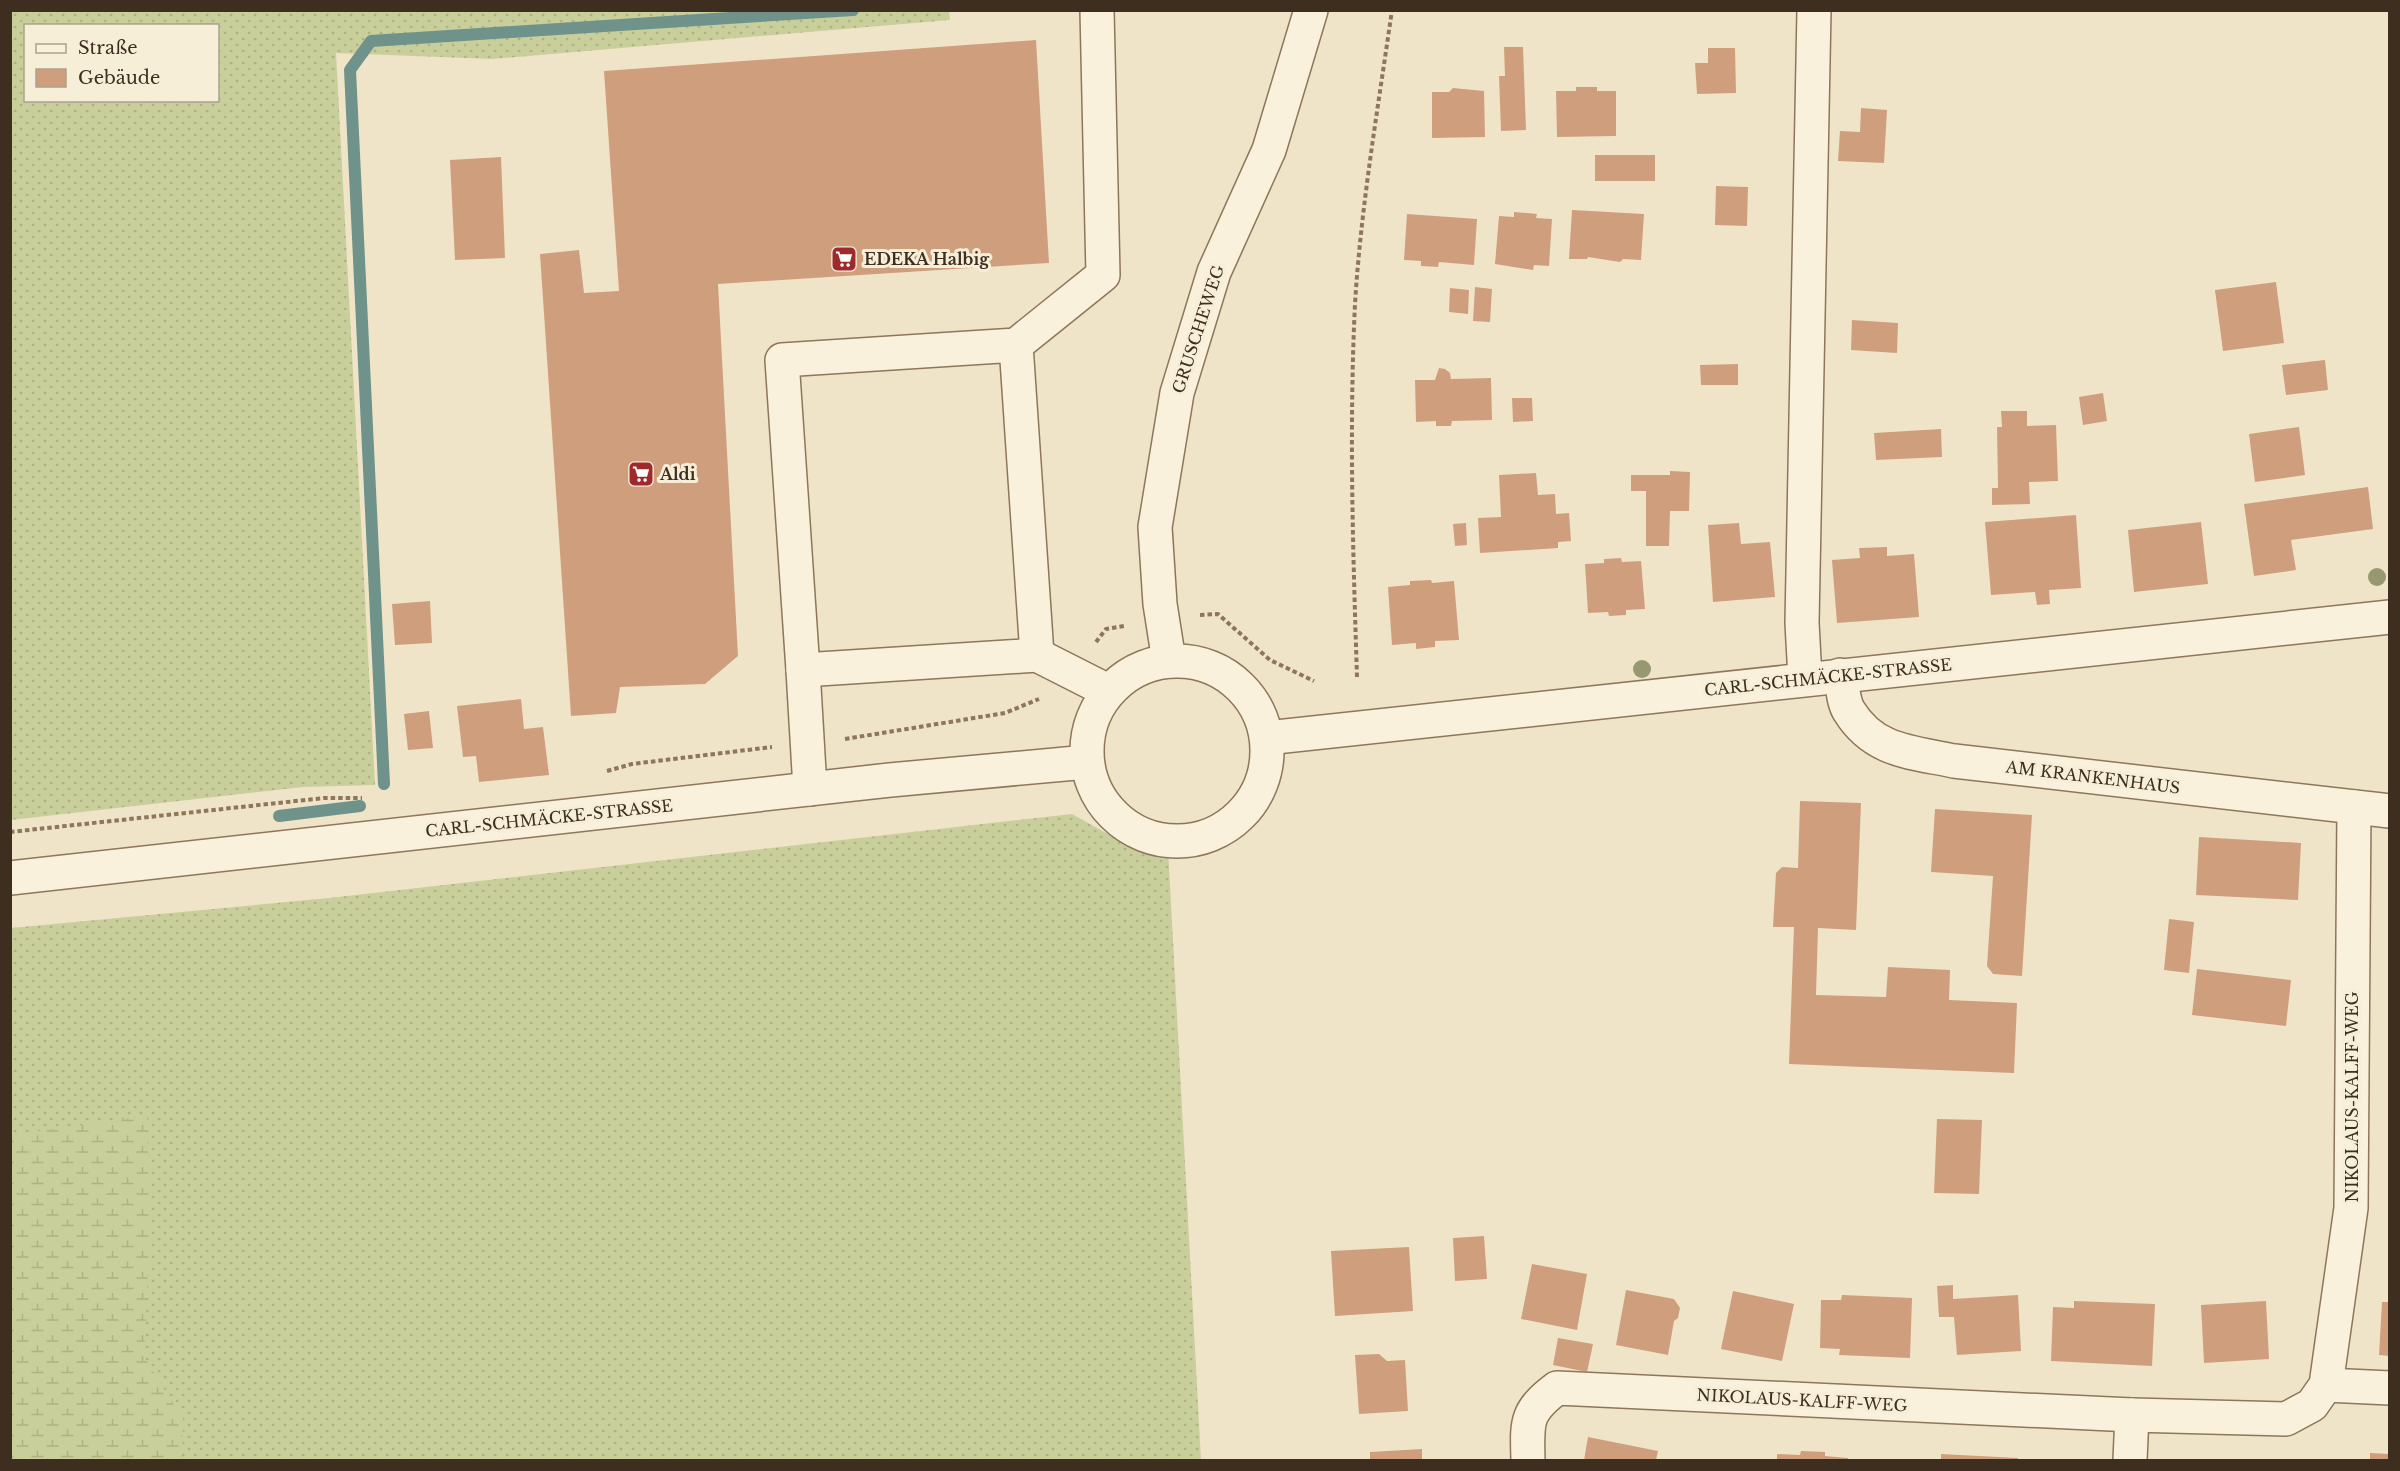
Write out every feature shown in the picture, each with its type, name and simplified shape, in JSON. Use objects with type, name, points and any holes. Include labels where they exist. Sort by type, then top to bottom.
[{"type":"street","points":[[810,789],[782,360],[1016,345],[1102,275],[1097,10]]},
{"type":"street","name":"GRUSCHEWEG","points":[[1169,661],[1162,618],[1155,527],[1177,393],[1214,272],[1269,150],[1311,10]]},
{"type":"street","points":[[1805,678],[1802,612],[1814,10]]},
{"type":"street","points":[[1016,345],[1037,655]]},
{"type":"street","name":"CARL-SCHMÄCKE-STRASSE","points":[[1267,738],[1805,678],[2390,617]]},
{"type":"street","points":[[803,670],[1037,655],[1108,691]]},
{"type":"street","points":[[1169,661],[1186,661],[1215,669],[1240,686],[1258,710],[1267,738],[1266,765],[1254,798],[1244,813],[1223,830],[1198,840],[1172,842],[1154,838],[1122,824],[1103,804],[1089,777],[1085,748],[1091,719],[1108,691],[1129,673],[1156,662],[1169,661]]},
{"type":"street","name":"AM KRANKENHAUS","points":[[1840,675],[1848,710],[1874,739],[1887,747],[1954,761],[2390,811]]},
{"type":"street","name":"CARL-SCHMÄCKE-STRASSE","points":[[10,878],[810,789],[1087,762]]},
{"type":"street","name":"NIKOLAUS-KALFF-WEG","points":[[1528,1461],[1527,1427],[1536,1404],[1557,1388],[2132,1415],[2286,1419],[2312,1405],[2326,1385],[2351,1208],[2354,807]]},
{"type":"street","points":[[2326,1385],[2390,1388]]},
{"type":"street","points":[[2130,1461],[2132,1415]]},
{"type":"path","points":[[1357,677],[1352,490],[1355,303],[1369,171],[1392,10]]},
{"type":"path","points":[[597,774],[632,764],[881,735],[1005,713],[1054,693],[1106,629],[1162,618],[1218,614],[1270,660],[1314,681]]},
{"type":"path","points":[[10,832],[324,798],[372,798]]},
{"type":"green space","points":[[949,10],[950,20],[492,59],[336,53],[375,785],[303,787],[11,820],[11,11]]},
{"type":"green space","points":[[1072,814],[1124,843],[1168,848],[1201,1460],[11,1460],[11,928],[329,898]]},
{"type":"green space","points":[[147,1116],[150,1229],[144,1357],[183,1419],[182,1460],[11,1460],[11,1135]]},
{"type":"building","points":[[1036,40],[1049,263],[718,284],[738,656],[705,684],[620,687],[616,713],[571,716],[540,254],[579,250],[584,293],[619,291],[604,71]]},
{"type":"building","points":[[1504,47],[1523,47],[1526,130],[1501,131],[1499,76],[1505,76]]},
{"type":"building","points":[[1708,48],[1735,48],[1736,93],[1697,94],[1695,63],[1708,63]]},
{"type":"building","points":[[1576,87],[1597,87],[1597,91],[1616,91],[1616,136],[1557,137],[1556,91],[1576,91]]},
{"type":"building","points":[[1453,88],[1484,91],[1485,137],[1432,138],[1432,92],[1449,92]]},
{"type":"building","points":[[1861,108],[1887,110],[1884,163],[1838,161],[1840,131],[1860,132]]},
{"type":"building","points":[[1595,155],[1655,155],[1655,181],[1595,181]]},
{"type":"building","points":[[501,157],[505,258],[455,260],[450,160]]},
{"type":"building","points":[[1716,186],[1748,187],[1747,226],[1715,225]]},
{"type":"building","points":[[1572,210],[1644,214],[1641,260],[1623,259],[1620,262],[1588,257],[1587,259],[1569,259]]},
{"type":"building","points":[[1514,212],[1537,214],[1536,218],[1552,219],[1549,266],[1534,265],[1533,270],[1495,264],[1499,216],[1514,217]]},
{"type":"building","points":[[1407,214],[1477,219],[1474,265],[1439,262],[1438,267],[1421,266],[1421,261],[1404,260]]},
{"type":"building","points":[[2276,282],[2284,343],[2223,351],[2215,290]]},
{"type":"building","points":[[1475,287],[1492,289],[1490,322],[1473,321]]},
{"type":"building","points":[[1450,288],[1469,290],[1468,314],[1449,312]]},
{"type":"building","points":[[1852,320],[1898,323],[1897,353],[1851,350]]},
{"type":"building","points":[[2325,360],[2328,390],[2286,395],[2282,365]]},
{"type":"building","points":[[1738,364],[1738,385],[1701,385],[1700,365]]},
{"type":"building","points":[[1439,368],[1450,373],[1451,379],[1491,378],[1492,420],[1452,421],[1451,426],[1436,426],[1436,421],[1416,422],[1415,380],[1435,380]]},
{"type":"building","points":[[2103,393],[2107,421],[2083,425],[2079,397]]},
{"type":"building","points":[[1512,398],[1532,398],[1533,421],[1513,422]]},
{"type":"building","points":[[2001,411],[2027,411],[2027,426],[2056,425],[2058,481],[2029,482],[2030,504],[1992,505],[1992,488],[1998,488],[1997,427],[2002,427]]},
{"type":"building","points":[[2299,427],[2305,475],[2255,482],[2249,434]]},
{"type":"building","points":[[1941,429],[1942,457],[1876,460],[1874,433]]},
{"type":"building","points":[[1670,471],[1690,472],[1689,511],[1670,511],[1669,546],[1646,546],[1646,491],[1631,491],[1631,475],[1670,475]]},
{"type":"building","points":[[1536,473],[1538,495],[1555,494],[1556,514],[1569,513],[1571,541],[1558,542],[1558,548],[1480,553],[1478,518],[1501,517],[1499,475]]},
{"type":"building","points":[[2368,487],[2373,529],[2291,540],[2296,570],[2254,576],[2244,504]]},
{"type":"building","points":[[2076,515],[2081,588],[2049,590],[2050,604],[2037,605],[2035,592],[1991,595],[1985,522]]},
{"type":"building","points":[[2201,522],[2208,584],[2134,592],[2128,530]]},
{"type":"building","points":[[1466,523],[1467,545],[1455,546],[1453,524]]},
{"type":"building","points":[[1739,523],[1741,544],[1770,542],[1775,597],[1713,602],[1708,525]]},
{"type":"building","points":[[1887,547],[1887,556],[1914,554],[1919,617],[1837,623],[1832,560],[1860,558],[1859,548]]},
{"type":"building","points":[[1621,558],[1622,562],[1641,561],[1645,609],[1626,610],[1626,615],[1609,616],[1608,612],[1588,613],[1585,564],[1604,563],[1604,559]]},
{"type":"building","points":[[1431,580],[1432,583],[1454,581],[1459,640],[1435,641],[1435,647],[1416,649],[1416,643],[1392,645],[1388,587],[1410,585],[1410,581]]},
{"type":"building","points":[[430,601],[432,643],[395,645],[392,604]]},
{"type":"building","points":[[521,699],[524,729],[543,727],[549,775],[479,782],[476,756],[463,757],[457,706]]},
{"type":"building","points":[[429,711],[433,748],[408,750],[404,714]]},
{"type":"building","points":[[1800,801],[1861,803],[1856,930],[1818,928],[1816,995],[1886,997],[1888,967],[1950,970],[1949,1000],[2017,1003],[2014,1073],[1789,1064],[1794,927],[1773,927],[1776,873],[1782,867],[1798,868]]},
{"type":"building","points":[[1935,809],[2032,815],[2022,976],[1993,974],[1987,966],[1993,876],[1931,872]]},
{"type":"building","points":[[2199,837],[2301,843],[2298,900],[2196,895]]},
{"type":"building","points":[[2169,919],[2194,922],[2189,973],[2164,970]]},
{"type":"building","points":[[2197,969],[2291,980],[2286,1026],[2192,1015]]},
{"type":"building","points":[[1937,1119],[1982,1120],[1979,1194],[1934,1193]]},
{"type":"building","points":[[1484,1236],[1487,1279],[1455,1281],[1453,1238]]},
{"type":"building","points":[[1409,1247],[1413,1311],[1335,1316],[1331,1251]]},
{"type":"building","points":[[1532,1264],[1587,1274],[1577,1330],[1521,1319]]},
{"type":"building","points":[[1953,1285],[1953,1299],[2018,1295],[2021,1351],[1957,1355],[1954,1317],[1939,1317],[1937,1286]]},
{"type":"building","points":[[1626,1290],[1674,1299],[1680,1308],[1678,1318],[1674,1321],[1668,1355],[1616,1345]]},
{"type":"building","points":[[1733,1291],[1794,1304],[1782,1361],[1721,1349]]},
{"type":"building","points":[[1842,1295],[1912,1298],[1910,1358],[1839,1355],[1840,1349],[1820,1348],[1821,1300],[1841,1300]]},
{"type":"building","points":[[2074,1301],[2155,1304],[2152,1366],[2051,1361],[2053,1307],[2074,1308]]},
{"type":"building","points":[[2266,1301],[2269,1359],[2204,1363],[2201,1305]]},
{"type":"building","points":[[2382,1302],[2390,1302],[2390,1356],[2379,1355]]},
{"type":"building","points":[[1558,1338],[1593,1344],[1587,1372],[1553,1365]]},
{"type":"building","points":[[1379,1354],[1387,1361],[1405,1360],[1408,1411],[1359,1414],[1355,1355]]},
{"type":"building","points":[[1588,1437],[1658,1451],[1656,1460],[1584,1460]]},
{"type":"building","points":[[1422,1449],[1422,1460],[1370,1460],[1370,1452]]},
{"type":"building","points":[[1801,1451],[1825,1452],[1825,1456],[1848,1458],[1848,1460],[1777,1460],[1777,1454],[1800,1455]]},
{"type":"building","points":[[2370,1453],[2390,1454],[2390,1460],[2370,1460]]},
{"type":"building","points":[[1941,1454],[2018,1458],[2018,1460],[1941,1460]]},
{"type":"waterway","points":[[384,784],[350,70],[371,41],[853,10]]},
{"type":"waterway","points":[[279,816],[360,806]]},
{"type":"place","name":"EDEKA Halbig","points":[[844,259]]},
{"type":"place","name":"Aldi","points":[[641,474]]}]
